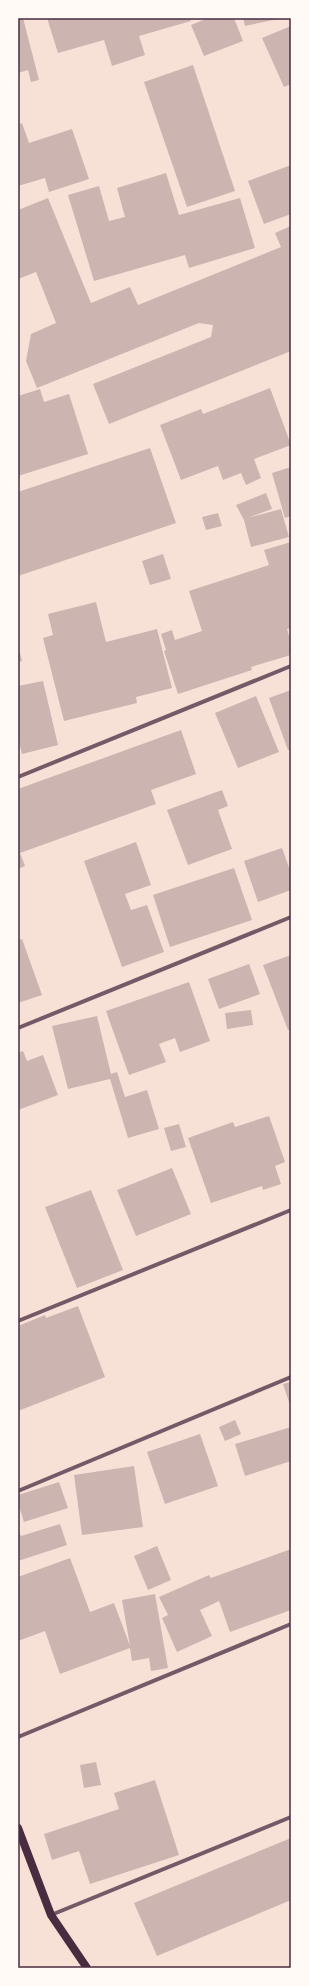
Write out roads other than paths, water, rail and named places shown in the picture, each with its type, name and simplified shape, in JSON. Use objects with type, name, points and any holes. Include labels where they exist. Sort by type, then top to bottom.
[{"type":"main road","points":[[18,1828],[51,1915],[86,1968]]},
{"type":"street","points":[[18,777],[291,666]]},
{"type":"street","points":[[18,1028],[291,917]]},
{"type":"street","points":[[18,1321],[291,1210]]},
{"type":"street","points":[[18,1491],[291,1378]]},
{"type":"street","points":[[18,1737],[291,1624]]},
{"type":"street","points":[[51,1915],[291,1817]]}]
